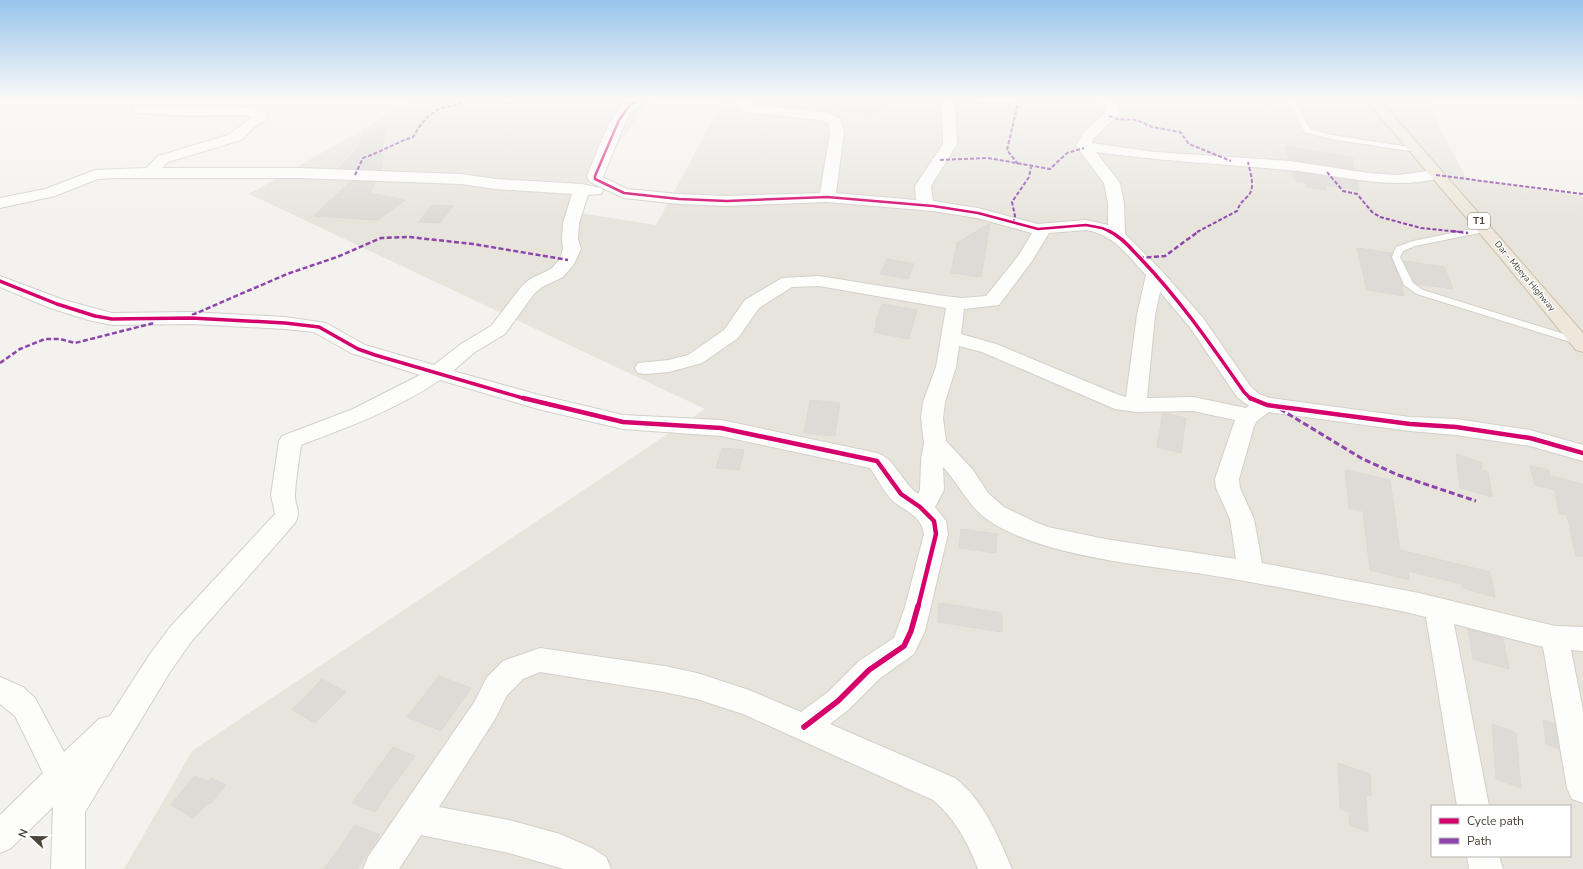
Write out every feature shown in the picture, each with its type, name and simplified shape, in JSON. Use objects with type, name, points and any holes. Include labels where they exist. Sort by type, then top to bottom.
[{"type":"highway","name":"Dar - Mbeya Highway","points":[[1407,140],[1436,175],[1486,229],[1582,345]]},
{"type":"street","points":[[157,172],[153,168],[163,159],[228,140]]},
{"type":"street","points":[[610,140],[594,176],[595,179],[603,184],[624,193]]},
{"type":"street","points":[[827,197],[836,140]]},
{"type":"street","points":[[925,206],[923,186],[950,144],[950,140]]},
{"type":"street","points":[[1082,146],[1086,140]]},
{"type":"street","points":[[1082,146],[1155,156],[1290,166],[1369,178],[1398,180],[1436,175]]},
{"type":"street","points":[[1082,146],[1112,183],[1116,204],[1117,235]]},
{"type":"street","points":[[0,203],[49,193],[103,174],[157,172],[266,172],[461,179],[496,184],[624,193],[709,201],[827,197],[925,206],[978,213],[1024,227],[1043,229],[1095,226],[1111,231],[1117,235],[1155,274],[1196,322],[1244,392],[1252,399],[1258,410]]},
{"type":"street","points":[[69,808],[160,663],[181,634],[286,517],[287,512],[283,495],[290,441],[360,414],[416,386],[437,373],[468,348],[498,330],[528,290],[536,283],[557,273],[565,265],[571,253],[571,223],[575,207],[582,190]]},
{"type":"street","points":[[645,368],[669,366],[695,359],[731,334],[752,304],[788,282],[819,281],[956,303],[987,302],[995,299],[1026,257],[1043,229]]},
{"type":"street","points":[[1136,405],[1146,315],[1155,274]]},
{"type":"street","points":[[0,281],[57,304],[95,316],[112,319],[191,318],[285,323],[319,327],[358,349],[538,402],[623,422],[721,428],[874,460],[880,463],[901,494],[920,507],[934,522],[936,534],[908,640],[896,653],[869,670],[838,701],[804,727]]},
{"type":"street","points":[[920,507],[928,500],[932,490],[932,460],[935,444],[932,418],[934,402],[946,367],[956,303]]},
{"type":"street","points":[[951,338],[989,348],[1115,402],[1136,405],[1193,404],[1478,430],[1544,441],[1583,453]]},
{"type":"street","points":[[1250,571],[1242,519],[1228,488],[1227,479],[1243,425],[1258,410]]},
{"type":"street","points":[[935,444],[965,476],[980,499],[996,513],[1024,528],[1047,536],[1105,549],[1250,571],[1438,609],[1555,638],[1583,639]]},
{"type":"street","points":[[1438,609],[1473,805]]},
{"type":"street","points":[[1555,638],[1583,788]]},
{"type":"street","points":[[380,869],[484,710],[497,686],[513,670],[540,660],[664,679],[697,686],[749,703],[949,793],[962,808],[980,836],[995,869]]},
{"type":"street","points":[[0,690],[13,696],[25,707],[62,777],[69,808],[68,869]]},
{"type":"street","points":[[0,838],[138,699]]},
{"type":"street","points":[[413,818],[531,842],[571,855],[594,869]]},
{"type":"street","points":[[1483,857],[1486,869]]},
{"type":"lane","points":[[1353,140],[1416,150]]},
{"type":"lane","points":[[1486,229],[1413,244],[1399,249],[1396,257],[1409,285],[1420,292],[1582,345]]},
{"type":"shaded area","points":[[345,140],[621,140],[567,211],[656,225],[702,140],[1446,140],[1466,178],[1583,196],[1583,869],[124,869],[192,751],[705,409],[249,194]]},
{"type":"building","points":[[361,140],[384,140],[381,156],[385,156],[380,166],[383,165],[381,170],[339,168],[360,146]]},
{"type":"building","points":[[1285,146],[1352,157],[1354,169],[1289,159]]},
{"type":"building","points":[[1292,172],[1357,181],[1359,190],[1325,185],[1326,190],[1306,187],[1306,183],[1295,181]]},
{"type":"building","points":[[351,181],[375,182],[370,193],[405,200],[378,220],[314,216]]},
{"type":"building","points":[[432,205],[453,206],[440,223],[419,222]]},
{"type":"building","points":[[990,223],[981,277],[951,273],[957,243]]},
{"type":"building","points":[[1357,248],[1392,253],[1391,258],[1401,281],[1404,296],[1367,290]]},
{"type":"building","points":[[887,259],[914,264],[908,279],[880,274]]},
{"type":"building","points":[[1404,261],[1444,267],[1453,289],[1416,284]]},
{"type":"building","points":[[882,304],[917,310],[909,339],[874,332]]},
{"type":"building","points":[[810,400],[840,403],[835,436],[804,433]]},
{"type":"building","points":[[1163,413],[1186,418],[1181,453],[1157,447]]},
{"type":"building","points":[[722,448],[744,450],[739,470],[716,468]]},
{"type":"building","points":[[1456,454],[1482,463],[1481,470],[1488,472],[1492,497],[1460,488]]},
{"type":"building","points":[[1530,466],[1548,470],[1554,489],[1535,485]]},
{"type":"building","points":[[1345,470],[1390,480],[1400,550],[1490,572],[1495,597],[1463,588],[1462,584],[1408,571],[1409,580],[1370,570],[1363,511],[1349,508]]},
{"type":"building","points":[[1552,476],[1583,484],[1583,556],[1576,556],[1567,515],[1559,513]]},
{"type":"building","points":[[961,529],[997,534],[996,553],[959,548]]},
{"type":"building","points":[[939,603],[1002,613],[1002,632],[938,622]]},
{"type":"building","points":[[1468,629],[1503,639],[1509,669],[1473,659]]},
{"type":"building","points":[[439,676],[471,688],[441,731],[407,717]]},
{"type":"building","points":[[322,679],[346,692],[315,723],[292,710]]},
{"type":"building","points":[[1543,720],[1555,724],[1559,749],[1546,744]]},
{"type":"building","points":[[1492,724],[1516,733],[1521,788],[1496,779]]},
{"type":"building","points":[[393,747],[415,756],[375,812],[352,803]]},
{"type":"building","points":[[1338,763],[1370,774],[1371,796],[1366,794],[1368,832],[1350,825],[1349,812],[1340,809]]},
{"type":"building","points":[[194,776],[209,781],[211,778],[226,785],[210,804],[208,803],[193,818],[171,805]]},
{"type":"building","points":[[355,825],[380,835],[357,869],[324,869]]},
{"type":"marked path","points":[[355,175],[363,158],[379,153],[395,143],[405,140]]},
{"type":"marked path","points":[[1009,140],[1007,150],[1018,164]]},
{"type":"marked path","points":[[1186,140],[1189,144],[1231,161]]},
{"type":"marked path","points":[[940,160],[988,158],[1036,168],[1050,169],[1067,153],[1084,148]]},
{"type":"marked path","points":[[1139,258],[1165,256],[1192,235],[1237,211],[1240,202],[1249,195],[1251,189],[1252,183],[1248,162]]},
{"type":"marked path","points":[[1013,223],[1015,216],[1012,202],[1029,177],[1031,167]]},
{"type":"marked path","points":[[1327,172],[1343,191],[1357,194],[1372,212],[1380,217],[1421,228],[1468,233]]},
{"type":"marked path","points":[[1436,175],[1583,194]]},
{"type":"marked path","points":[[192,315],[287,274],[337,257],[381,238],[409,237],[473,244],[568,260]]},
{"type":"marked path","points":[[0,363],[20,349],[45,339],[60,339],[75,343],[154,323]]},
{"type":"marked path","points":[[1280,409],[1361,458],[1398,475],[1476,501]]},
{"type":"cycle path","points":[[611,140],[595,179],[624,193],[679,199],[727,201],[827,197],[933,206],[978,213],[1038,229],[1086,225],[1102,228],[1117,235],[1155,274],[1196,322],[1244,392],[1252,399],[1267,405],[1410,424],[1456,427],[1530,438],[1583,453]]},
{"type":"cycle path","points":[[0,281],[57,304],[95,316],[112,319],[191,318],[285,323],[319,327],[358,349],[375,355],[538,402],[623,422],[721,428],[877,461],[901,494],[920,507],[934,521],[936,534],[918,607],[911,631],[904,646],[869,670],[838,701],[804,727]]}]
